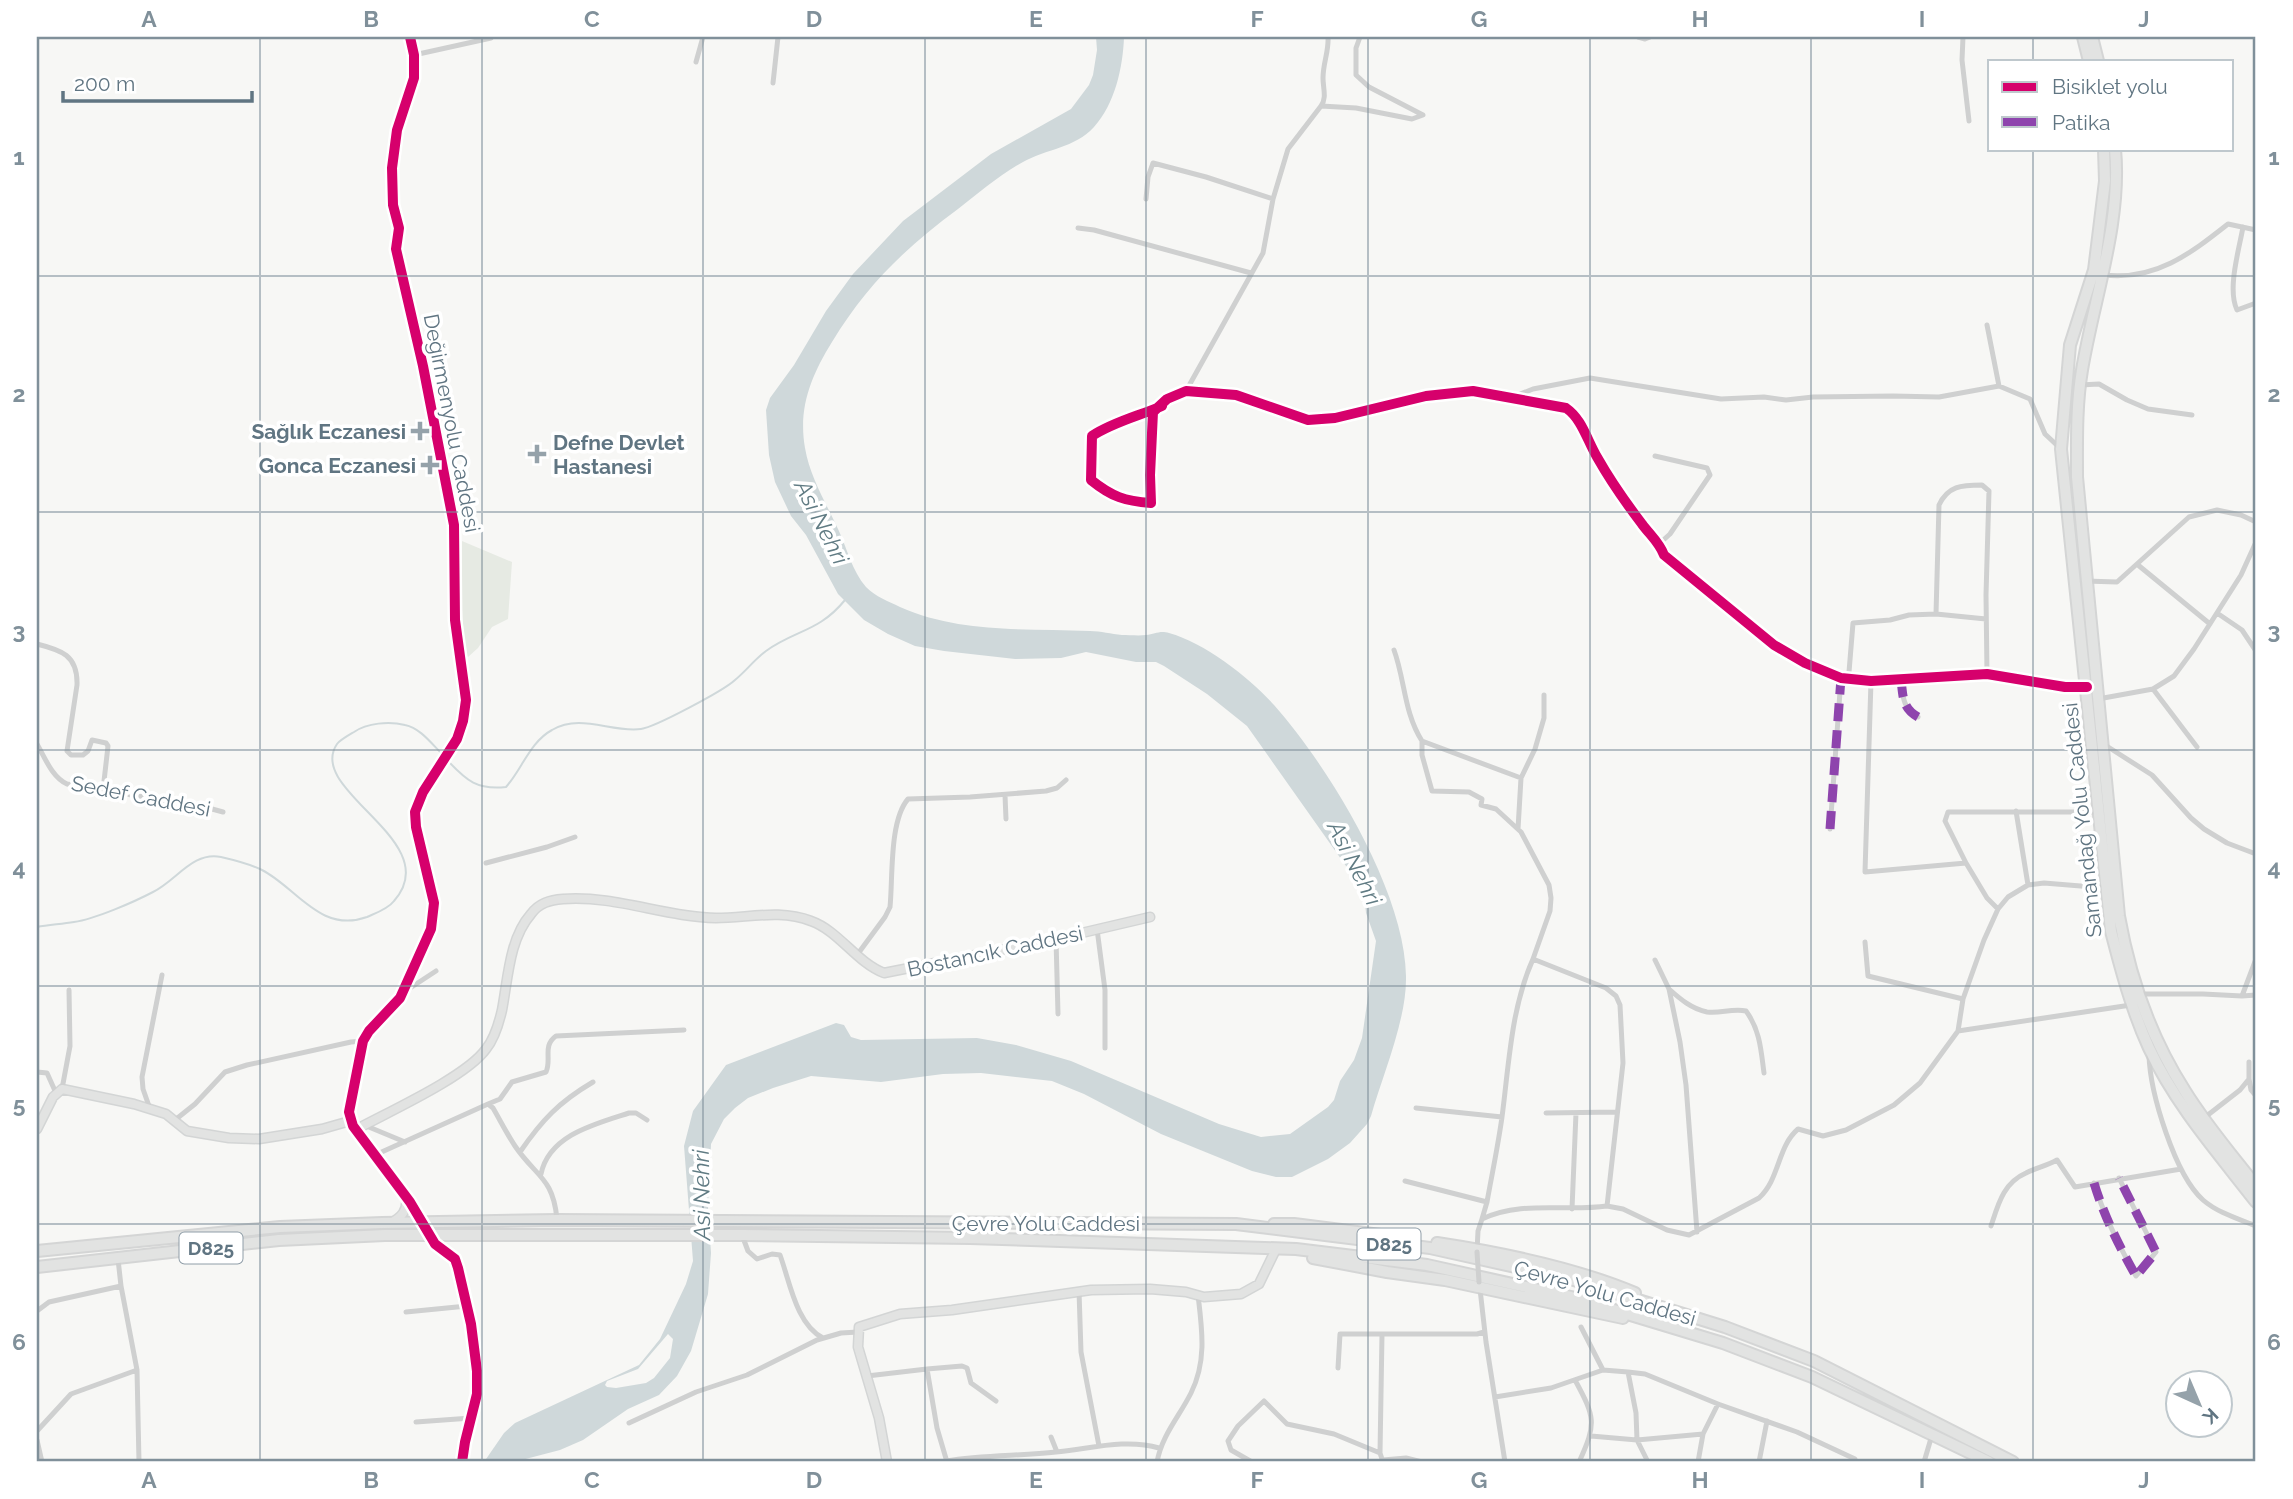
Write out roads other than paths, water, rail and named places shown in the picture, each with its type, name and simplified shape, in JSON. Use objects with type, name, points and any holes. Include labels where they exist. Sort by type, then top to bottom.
[{"type":"highway","points":[[2083,37],[2089,60]]},
{"type":"highway","points":[[2092,37],[2098,60]]},
{"type":"highway","name":"Samandağ Yolu Caddesi","points":[[2104,150],[2105,181],[2094,270],[2070,345],[2061,449],[2111,931],[2132,1005],[2149,1049],[2191,1118],[2256,1202]]},
{"type":"highway","name":"Samandağ Yolu Caddesi","points":[[2115,150],[2117,169],[2114,213],[2080,384],[2077,477],[2119,916],[2147,1018],[2169,1065],[2204,1118],[2256,1186]]},
{"type":"highway","name":"Çevre Yolu Caddesi","points":[[37,1251],[280,1227],[424,1222],[557,1220],[1236,1224],[1430,1248],[1574,1280],[1697,1318],[1814,1361],[2013,1462]]},
{"type":"highway","points":[[1236,1224],[1294,1224],[1477,1251],[1550,1266],[1620,1287],[1697,1318]]},
{"type":"highway","name":"Çevre Yolu Caddesi","points":[[37,1267],[279,1240],[429,1234],[970,1238],[1276,1249],[1427,1265],[1571,1297],[1723,1343],[1812,1377],[1989,1462]]},
{"type":"highway","points":[[1276,1249],[1387,1272],[1479,1285],[1612,1317],[1660,1324]]},
{"type":"street","name":"Değirmenyolu Caddesi","points":[[350,1121],[349,1112],[363,1041],[403,993],[429,935],[434,912],[432,893],[416,827],[415,812],[423,792],[460,731],[466,700],[455,620],[455,536],[423,366],[396,250],[398,228],[393,205],[393,150],[414,78],[414,55],[410,37]]},
{"type":"street","points":[[696,62],[703,37]]},
{"type":"street","points":[[773,83],[778,37]]},
{"type":"street","points":[[1186,391],[1263,253],[1273,199],[1288,149],[1324,101],[1324,62],[1329,46],[1328,37]]},
{"type":"street","points":[[1321,106],[1356,108],[1412,119],[1423,115],[1369,87],[1356,75],[1356,48],[1360,37]]},
{"type":"street","points":[[1638,37],[1650,37]]},
{"type":"street","points":[[1964,37],[1962,60],[1969,121]]},
{"type":"street","points":[[414,55],[491,38]]},
{"type":"street","points":[[1146,199],[1148,177],[1153,163],[1273,199]]},
{"type":"street","points":[[2101,274],[2123,277],[2145,274],[2191,253],[2228,224],[2256,230]]},
{"type":"street","points":[[2243,227],[2235,269],[2235,304],[2238,310],[2256,303]]},
{"type":"street","points":[[1078,228],[1251,273]]},
{"type":"street","points":[[1987,325],[1999,386]]},
{"type":"street","points":[[1511,398],[1533,389],[1590,378],[1721,399],[1939,397],[1999,386],[2030,399],[2045,435],[2061,449]]},
{"type":"street","points":[[2080,384],[2099,384],[2148,410],[2192,415]]},
{"type":"street","points":[[1162,406],[1103,428],[1092,436],[1091,480],[1108,494],[1130,501],[1151,503],[1153,412],[1162,406],[1167,399],[1186,391],[1236,396],[1308,420],[1335,418],[1426,396],[1473,391],[1566,408],[1577,415],[1591,447],[1609,477],[1659,544],[1664,555],[1774,645],[1805,663],[1841,678],[1871,681],[1987,674],[2065,687],[2087,687]]},
{"type":"street","points":[[1655,456],[1707,468],[1710,475],[1670,534],[1659,544]]},
{"type":"street","points":[[1936,614],[1939,505],[1945,492],[1954,488],[1982,485],[1989,491],[1987,674]]},
{"type":"street","points":[[2085,581],[2117,582],[2189,517],[2217,510],[2241,515],[2256,522]]},
{"type":"street","points":[[2098,699],[2153,689],[2174,676],[2241,575],[2256,542]]},
{"type":"street","points":[[2138,565],[2210,624]]},
{"type":"street","points":[[2217,613],[2242,631],[2256,651]]},
{"type":"street","points":[[1829,829],[1841,678],[1849,672],[1853,622],[1890,620],[1909,614],[1986,619]]},
{"type":"street","points":[[37,644],[65,652],[72,663],[77,685],[67,751],[71,755],[83,755],[88,751],[92,740],[106,743],[108,746],[103,790]]},
{"type":"street","points":[[1394,650],[1400,665],[1405,702],[1414,729],[1422,741],[1422,755],[1432,791],[1469,792],[1482,799],[1481,805],[1496,809],[1518,829],[1549,885],[1551,898],[1550,911],[1522,982],[1487,1202],[1478,1231],[1479,1285],[1484,1332],[1505,1462]]},
{"type":"street","points":[[1901,679],[1904,704],[1910,713],[1918,717]]},
{"type":"street","points":[[1871,681],[1865,872],[1966,863]]},
{"type":"street","points":[[2153,689],[2197,747]]},
{"type":"street","points":[[1518,829],[1521,778],[1535,749],[1544,718],[1545,695]]},
{"type":"street","points":[[1422,741],[1521,778]]},
{"type":"street","name":"Sedef Caddesi","points":[[37,744],[48,765],[61,781],[67,784],[167,801],[183,801],[223,812]]},
{"type":"street","points":[[2103,744],[2152,775],[2204,829],[2227,843],[2256,854]]},
{"type":"street","points":[[857,955],[890,907],[897,827],[906,801],[911,798],[1005,795],[1054,789],[1066,780]]},
{"type":"street","points":[[1005,795],[1006,820]]},
{"type":"street","points":[[2016,810],[2028,885]]},
{"type":"street","points":[[1998,909],[1987,898],[1966,863],[1945,821],[1948,812],[2098,812]]},
{"type":"street","points":[[486,863],[575,837]]},
{"type":"street","points":[[1482,1219],[1495,1212],[1525,1207],[1572,1209],[1607,1206],[1623,1209],[1681,1234],[1697,1232],[1767,1192],[1787,1138],[1798,1129],[1824,1136],[1846,1130],[1894,1105],[1913,1091],[1940,1059],[1958,1031],[1963,999],[1983,940],[1998,909],[2008,897],[2028,885],[2044,883],[2106,888]]},
{"type":"street","name":"Bostancık Caddesi","points":[[360,1127],[453,1076],[486,1049],[497,1027],[511,961],[521,929],[535,909],[548,901],[566,898],[601,901],[703,917],[790,915],[817,923],[874,968],[890,972],[1056,939],[1150,916]]},
{"type":"street","points":[[1097,929],[1105,990],[1104,1048]]},
{"type":"street","points":[[1056,939],[1058,1014]]},
{"type":"street","points":[[1865,942],[1868,976],[1963,999]]},
{"type":"street","points":[[2242,996],[2256,958]]},
{"type":"street","points":[[1533,959],[1606,988],[1616,996],[1620,1005],[1623,1063],[1607,1206]]},
{"type":"street","points":[[1656,960],[1669,989],[1686,1084],[1697,1232]]},
{"type":"street","points":[[403,993],[436,971]]},
{"type":"street","points":[[150,1109],[142,1077],[162,975]]},
{"type":"street","points":[[1669,989],[1685,1003],[1707,1012],[1735,1009],[1746,1011],[1759,1033],[1764,1073]]},
{"type":"street","points":[[37,1129],[59,1091],[69,1046],[69,990]]},
{"type":"street","points":[[2139,994],[2256,995]]},
{"type":"street","points":[[1958,1031],[2132,1005]]},
{"type":"street","points":[[375,1155],[500,1099],[512,1082],[546,1072],[547,1047],[549,1041],[558,1035],[684,1031]]},
{"type":"street","points":[[174,1120],[195,1104],[225,1072],[363,1041]]},
{"type":"street","points":[[2149,1049],[2152,1087],[2180,1169],[2192,1189],[2205,1202],[2256,1226]]},
{"type":"street","points":[[2249,1062],[2251,1090],[2256,1096]]},
{"type":"street","points":[[37,1072],[47,1073],[59,1091],[120,1100],[150,1109],[192,1132],[252,1140],[313,1131],[350,1121],[405,1142]]},
{"type":"street","points":[[2204,1118],[2241,1090],[2249,1079]]},
{"type":"street","points":[[520,1152],[543,1120],[565,1099],[593,1082]]},
{"type":"street","points":[[488,1104],[520,1152],[541,1174],[555,1200],[557,1220]]},
{"type":"street","points":[[1416,1108],[1502,1116]]},
{"type":"street","points":[[541,1174],[544,1159],[577,1132],[629,1112],[636,1112],[647,1120]]},
{"type":"street","points":[[1546,1113],[1617,1112]]},
{"type":"street","points":[[1572,1209],[1576,1113]]},
{"type":"street","points":[[360,1127],[375,1155],[424,1222],[435,1244],[455,1259],[467,1306],[477,1371],[477,1394],[462,1462]]},
{"type":"street","points":[[1991,1226],[1999,1199],[2007,1187],[2025,1173],[2043,1168],[2057,1160],[2075,1187],[2180,1169]]},
{"type":"street","points":[[2094,1183],[2116,1240],[2136,1276],[2156,1252],[2119,1178]]},
{"type":"street","points":[[1405,1181],[1487,1202]]},
{"type":"street","points":[[391,1223],[402,1216],[407,1205],[405,1195]]},
{"type":"street","points":[[742,1235],[748,1251],[757,1259],[772,1254],[780,1255],[804,1322],[813,1333],[822,1338]]},
{"type":"street","points":[[887,1462],[858,1347],[859,1327],[901,1314],[952,1310],[1079,1292],[1150,1289],[1198,1295],[1241,1294],[1259,1284],[1276,1249]]},
{"type":"street","points":[[118,1259],[137,1370],[139,1462]]},
{"type":"street","points":[[37,1311],[49,1302],[121,1286]]},
{"type":"street","points":[[1079,1292],[1081,1352],[1099,1446]]},
{"type":"street","points":[[1157,1462],[1159,1448],[1191,1394],[1203,1358],[1198,1295]]},
{"type":"street","points":[[406,1312],[467,1306]]},
{"type":"street","points":[[1581,1327],[1603,1370]]},
{"type":"street","points":[[629,1423],[696,1391],[747,1375],[822,1338],[858,1332]]},
{"type":"street","points":[[1338,1368],[1340,1334],[1484,1332]]},
{"type":"street","points":[[1382,1334],[1382,1461],[1406,1458],[1422,1462]]},
{"type":"street","points":[[867,1377],[962,1366],[967,1368],[971,1383],[996,1401]]},
{"type":"street","points":[[927,1369],[937,1428],[947,1462],[1099,1446],[1148,1444],[1159,1448]]},
{"type":"street","points":[[37,1431],[71,1394],[137,1370]]},
{"type":"street","points":[[1495,1397],[1551,1388],[1603,1370],[1645,1374],[1797,1432],[1855,1459],[1855,1462]]},
{"type":"street","points":[[1628,1373],[1636,1413],[1637,1440],[1648,1462]]},
{"type":"street","points":[[1575,1380],[1590,1408],[1591,1436],[1579,1462]]},
{"type":"street","points":[[1251,1462],[1231,1450],[1228,1441],[1238,1426],[1264,1401],[1287,1424],[1334,1434],[1380,1453]]},
{"type":"street","points":[[1698,1462],[1703,1434],[1718,1404]]},
{"type":"street","points":[[416,1422],[471,1418]]},
{"type":"street","points":[[1759,1462],[1767,1421]]},
{"type":"street","points":[[1591,1436],[1637,1440],[1703,1434]]},
{"type":"street","points":[[1924,1462],[1933,1434]]},
{"type":"street","points":[[1051,1437],[1057,1452]]},
{"type":"street","points":[[37,1440],[42,1462]]},
{"type":"water","name":"Asi Nehri","points":[[1096,37],[1124,37],[1116,85],[1107,107],[1094,127],[1078,140],[1032,158],[989,184],[904,253],[873,286],[845,322],[818,367],[808,393],[803,419],[807,459],[857,574],[874,594],[923,616],[970,626],[1094,631],[1122,635],[1169,633],[1212,653],[1253,684],[1274,705],[1318,762],[1360,832],[1393,907],[1402,943],[1406,976],[1403,1010],[1371,1116],[1350,1143],[1328,1159],[1292,1177],[1276,1177],[1252,1171],[1161,1134],[1084,1094],[1052,1081],[981,1073],[943,1074],[881,1082],[811,1076],[773,1088],[748,1098],[735,1108],[724,1119],[711,1144],[708,1208],[711,1253],[708,1294],[691,1351],[677,1376],[659,1395],[628,1409],[583,1440],[560,1450],[514,1462],[484,1462],[504,1433],[515,1423],[639,1365],[660,1339],[686,1284],[693,1261],[684,1146],[693,1111],[726,1065],[836,1023],[844,1025],[851,1037],[861,1040],[977,1038],[1016,1045],[1071,1061],[1219,1124],[1261,1137],[1290,1134],[1328,1107],[1354,1060],[1362,1038],[1376,941],[1366,913],[1364,892],[1356,877],[1247,726],[1207,694],[1156,662],[1136,662],[1086,652],[1061,658],[1015,659],[915,646],[888,634],[864,620],[838,594],[806,535],[791,516],[775,482],[769,455],[766,410],[770,398],[853,274],[903,221],[991,154],[1071,109],[1089,85],[1097,50]],"holes":[[[668,1334],[673,1339],[670,1358],[654,1378],[646,1383],[616,1388],[605,1385],[607,1381],[638,1369]]]},
{"type":"waterway","points":[[448,761],[473,783],[487,787],[506,787],[538,741],[552,730],[574,723],[641,729],[660,722],[728,685],[766,651],[826,619],[845,600]]},
{"type":"waterway","points":[[37,927],[83,920],[114,910],[153,892],[193,863],[211,856],[262,870],[322,914],[350,921],[367,917],[385,909],[394,901],[405,879],[403,858],[391,837],[340,780],[332,762],[337,744],[359,729],[392,723],[416,729],[442,754]]},
{"type":"place","name":"Sağlık Eczanesi","points":[[420,431]]},
{"type":"place","name":"Defne Devlet Hastanesi","points":[[537,454]]},
{"type":"place","name":"Gonca Eczanesi","points":[[430,465]]}]
